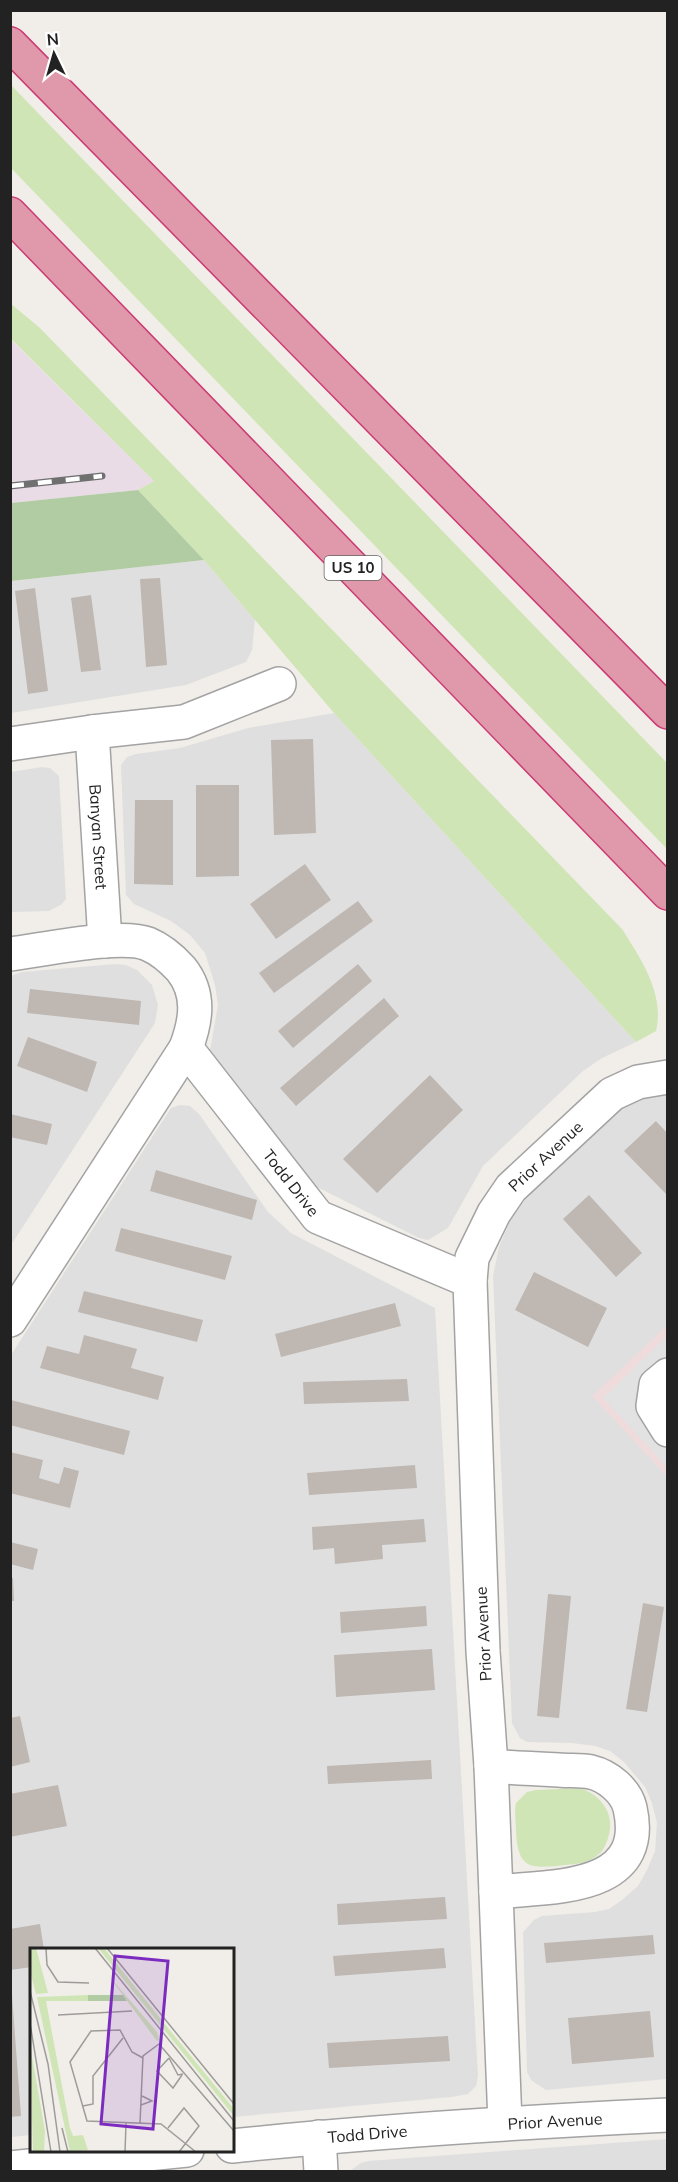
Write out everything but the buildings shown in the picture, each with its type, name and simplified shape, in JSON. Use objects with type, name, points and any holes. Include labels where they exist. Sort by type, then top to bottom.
[{"type":"highway","points":[[10,44],[668,712]]},
{"type":"highway","name":"US 10","points":[[10,214],[668,893]]},
{"type":"street","points":[[10,744],[184,722],[279,684]]},
{"type":"street","name":"Banyan Street","points":[[92,732],[105,941]]},
{"type":"street","points":[[10,954],[123,939],[147,943],[170,956],[185,975],[195,999],[195,1024],[186,1048],[10,1320]]},
{"type":"street","name":"Todd Drive","points":[[186,1048],[318,1217],[470,1281]]},
{"type":"street","name":"Prior Avenue","points":[[668,1077],[638,1082],[612,1094],[511,1188],[494,1213],[471,1258],[470,1281],[483,1651],[505,2123],[668,2115]]},
{"type":"street","points":[[668,1375],[657,1385],[652,1406],[668,1430]]},
{"type":"street","points":[[490,1766],[592,1773],[616,1784],[630,1805],[633,1831],[628,1850],[603,1876],[580,1884],[496,1892]]},
{"type":"street","name":"Todd Drive","points":[[234,2146],[505,2123]]},
{"type":"street","points":[[319,2137],[321,2172]]},
{"type":"street","points":[[10,2168],[177,2152]]},
{"type":"shaded area","points":[[10,339],[154,481],[138,490],[11,503]]},
{"type":"shaded area","points":[[204,560],[255,620],[252,650],[246,662],[186,685],[11,713],[11,581]]},
{"type":"shaded area","points":[[334,713],[636,1042],[602,1058],[583,1071],[483,1166],[448,1228],[428,1240],[419,1238],[313,1185],[293,1162],[210,1050],[218,1005],[215,985],[205,953],[190,935],[171,921],[134,904],[126,895],[121,765],[127,757],[180,748],[248,728]]},
{"type":"shaded area","points":[[42,767],[50,768],[59,776],[66,899],[49,911],[11,912],[11,772]]},
{"type":"shaded area","points":[[116,964],[137,970],[152,985],[158,1005],[155,1023],[11,1245],[11,976],[22,972]]},
{"type":"shaded area","points":[[667,1093],[667,1326],[593,1396],[667,1476],[667,2079],[546,2090],[531,2080],[527,2072],[523,1932],[534,1920],[542,1916],[595,1912],[609,1909],[622,1900],[638,1886],[647,1870],[655,1851],[657,1823],[645,1787],[624,1762],[610,1751],[595,1746],[572,1743],[527,1742],[520,1738],[512,1723],[493,1276],[499,1247],[511,1219],[526,1199],[620,1106],[644,1095]]},
{"type":"shaded area","points":[[180,1105],[190,1106],[199,1114],[268,1212],[291,1233],[435,1308],[478,2076],[476,2086],[468,2094],[452,2097],[234,2117],[234,1948],[30,1948],[30,2135],[11,2137],[11,1355],[171,1108]]},
{"type":"shaded area","points":[[667,1326],[667,1476],[592,1396]]},
{"type":"shaded area","points":[[667,1336],[667,1467],[603,1398]]},
{"type":"shaded area","points":[[667,2139],[667,2171],[350,2171],[368,2161]]},
{"type":"green space","points":[[10,84],[667,763],[667,849],[11,168]]},
{"type":"green space","points":[[10,303],[40,328],[622,929],[650,977],[657,1004],[656,1031],[636,1042],[334,713],[204,560],[138,490],[154,481],[11,339]]},
{"type":"green space","points":[[138,490],[204,560],[11,581],[11,503]]},
{"type":"green space","points":[[580,1788],[594,1795],[608,1813],[610,1829],[602,1851],[587,1861],[578,1863],[542,1867],[528,1864],[519,1853],[517,1844],[516,1803],[527,1792]]},
{"type":"railway","points":[[10,486],[102,476]]}]
